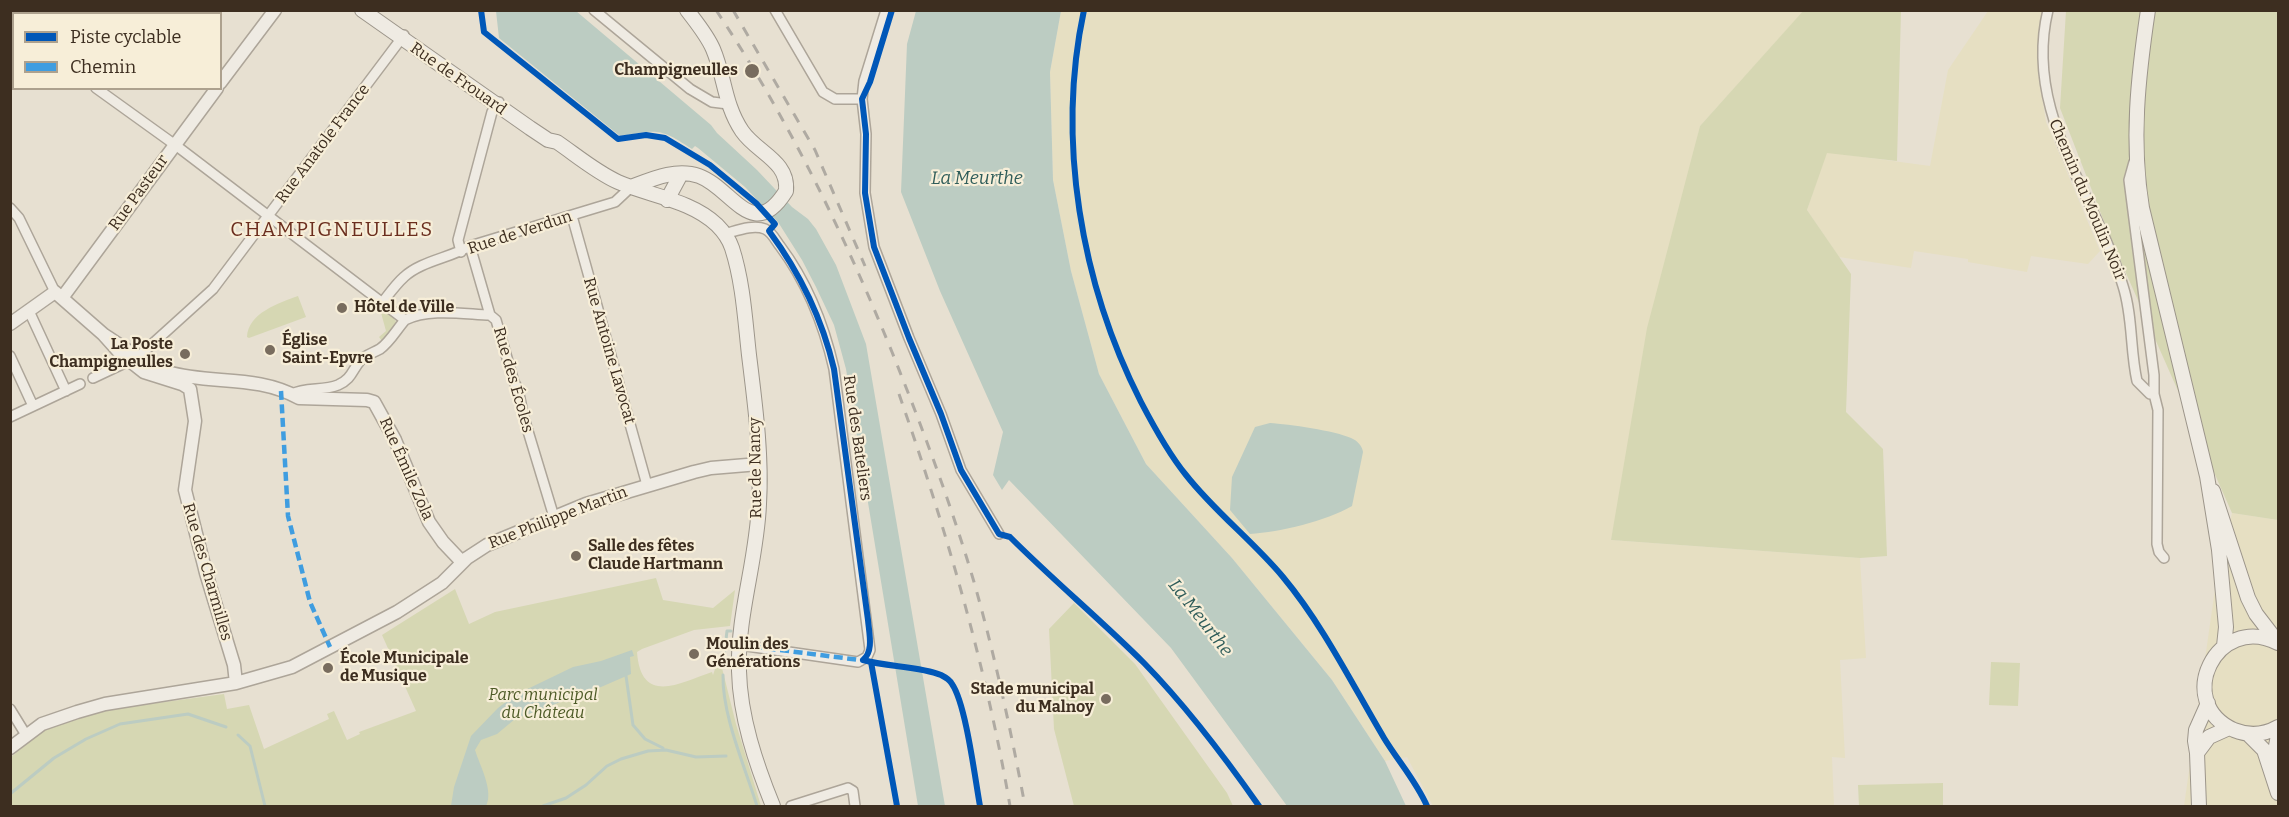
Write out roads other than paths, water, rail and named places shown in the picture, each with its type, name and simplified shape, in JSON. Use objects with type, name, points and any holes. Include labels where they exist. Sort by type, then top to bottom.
[{"type":"main road","name":"Rue de Frouard","points":[[362,10],[403,36],[548,140],[557,142],[610,178],[631,187]]},
{"type":"main road","name":"Rue de Frouard","points":[[373,10],[403,36]]},
{"type":"main road","points":[[631,187],[658,176],[690,174],[703,178],[744,210],[754,213],[765,213],[784,194],[785,178],[779,164],[747,138],[734,118],[728,104],[714,50],[687,10]]},
{"type":"main road","points":[[2148,10],[2137,94],[2136,154],[2142,208],[2207,476],[2220,564],[2226,627],[2224,646]]},
{"type":"main road","points":[[667,200],[681,174]]},
{"type":"main road","name":"Rue de Nancy","points":[[631,187],[703,215],[724,234],[732,248],[744,311],[759,464],[759,504],[740,645],[740,689],[757,762],[773,807]]},
{"type":"main road","points":[[2207,476],[2238,560],[2240,575],[2256,614],[2278,642]]},
{"type":"main road","points":[[2278,642],[2267,638],[2245,637],[2224,646],[2210,662],[2204,682],[2208,703],[2213,713],[2229,728],[2248,734],[2260,734],[2278,727]]},
{"type":"main road","points":[[2199,807],[2195,741],[2196,730],[2208,703]]},
{"type":"main road","points":[[2197,753],[2209,737],[2229,728]]},
{"type":"main road","points":[[2248,734],[2264,750],[2278,793]]},
{"type":"main road","points":[[2278,735],[2276,747],[2278,760]]},
{"type":"street","points":[[222,80],[274,10]]},
{"type":"street","points":[[594,10],[690,89],[712,102],[728,104]]},
{"type":"street","points":[[775,10],[823,92],[835,99],[862,99]]},
{"type":"street","points":[[886,10],[864,81],[862,99],[866,134],[865,193],[874,247],[961,470],[999,534]]},
{"type":"street","name":"Chemin du Moulin Noir","points":[[2048,10],[2044,34],[2043,66],[2051,117],[2124,288],[2136,381],[2150,394],[2154,394]]},
{"type":"street","name":"Rue Anatole France","points":[[93,378],[134,358],[213,289],[403,36]]},
{"type":"street","points":[[99,90],[175,145],[405,320]]},
{"type":"street","name":"Rue Pasteur","points":[[10,324],[58,295],[216,90]]},
{"type":"street","points":[[461,252],[458,240],[492,112],[498,103]]},
{"type":"street","points":[[2136,154],[2129,180],[2152,355],[2154,394],[2158,410],[2157,544],[2164,558]]},
{"type":"street","name":"Rue de Verdun","points":[[382,303],[405,275],[461,252],[470,246],[615,202],[631,187]]},
{"type":"street","points":[[10,208],[19,219],[58,295]]},
{"type":"street","name":"Rue Antoine Lavocat","points":[[572,216],[647,485]]},
{"type":"street","name":"Rue des Bateliers","points":[[724,234],[752,228],[763,228],[769,231],[786,254],[808,292],[823,329],[834,369],[868,620],[870,650],[863,660],[858,662],[740,645]]},
{"type":"street","name":"Rue des Écoles","points":[[470,246],[490,315],[496,320],[518,389],[524,418],[554,517]]},
{"type":"street","name":"Rue Émile Zola","points":[[58,295],[134,358],[168,372],[198,378],[244,380],[299,398],[374,402],[395,440],[429,522],[443,542],[462,562]]},
{"type":"street","points":[[29,311],[66,391]]},
{"type":"street","points":[[292,394],[300,390],[320,390],[340,385],[354,373],[357,364],[364,357],[380,349],[386,343],[405,320],[422,314],[490,315]]},
{"type":"street","points":[[10,356],[33,406]]},
{"type":"street","name":"Rue Émile Zola","points":[[134,358],[144,372],[182,384],[190,389]]},
{"type":"street","points":[[190,389],[198,378]]},
{"type":"street","points":[[10,417],[80,384]]},
{"type":"street","name":"Rue des Charmilles","points":[[190,389],[195,421],[185,490],[203,563],[234,665],[236,683]]},
{"type":"street","name":"Rue Philippe Martin","points":[[10,748],[42,724],[105,704],[236,683],[292,667],[376,625],[442,583],[462,562],[487,545],[586,504],[647,485],[711,468],[759,464]]},
{"type":"street","points":[[2220,564],[2229,566],[2240,575]]},
{"type":"street","points":[[10,709],[26,735]]},
{"type":"street","points":[[791,807],[848,789],[853,791],[855,807]]},
{"type":"water","points":[[496,11],[576,11],[711,125],[816,229],[836,265],[866,344],[945,806],[918,806],[846,369],[834,325],[802,260],[778,222],[745,187],[698,148],[695,146],[692,149],[658,132],[620,136],[499,38]]},
{"type":"water","name":"La Meurthe","points":[[916,11],[1061,11],[1050,72],[1053,180],[1071,271],[1099,374],[1146,464],[1232,558],[1332,680],[1385,761],[1406,806],[1287,806],[1171,648],[1009,480],[1002,490],[993,475],[1003,432],[940,291],[901,192],[907,44]]},
{"type":"water","points":[[1270,423],[1335,433],[1358,442],[1363,452],[1352,506],[1302,525],[1250,534],[1230,510],[1232,477],[1255,427]]},
{"type":"water","points":[[632,650],[634,656],[630,657],[631,674],[515,719],[497,734],[481,740],[475,750],[487,786],[486,806],[451,806],[454,787],[471,736],[498,708],[515,695],[573,667],[601,661]]},
{"type":"waterway","points":[[724,656],[727,631],[731,631]]},
{"type":"waterway","points":[[723,675],[730,724],[757,806]]},
{"type":"waterway","points":[[626,676],[633,725],[645,739],[663,748]]},
{"type":"waterway","points":[[10,794],[54,758],[86,739],[120,724],[188,714],[226,727]]},
{"type":"waterway","points":[[238,735],[250,746],[265,806]]},
{"type":"waterway","points":[[543,806],[566,798],[586,785],[607,766],[648,751],[666,750],[696,757],[726,756]]},
{"type":"railway","points":[[716,10],[767,92],[813,176],[892,352],[946,495],[974,582],[1002,694],[1025,806]]},
{"type":"railway","points":[[733,10],[815,150],[865,266]]},
{"type":"railway","points":[[899,394],[933,496],[963,598],[989,702],[1010,806]]},
{"type":"place","name":"Champigneulles","points":[[752,71]]},
{"type":"place","name":"Hôtel de Ville","points":[[342,308]]},
{"type":"place","name":"Église Saint-Epvre","points":[[270,350]]},
{"type":"place","name":"La Poste Champigneulles","points":[[185,354]]},
{"type":"place","name":"Salle des fêtes Claude Hartmann","points":[[576,556]]},
{"type":"place","name":"Moulin des Générations","points":[[694,654]]},
{"type":"place","name":"École Municipale de Musique","points":[[328,668]]},
{"type":"place","name":"Stade municipal du Malnoy","points":[[1106,699]]},
{"type":"district","name":"CHAMPIGNEULLES","points":[[332,230]]},
{"type":"park label","name":"Parc municipal du Château","points":[[543,705]]}]
